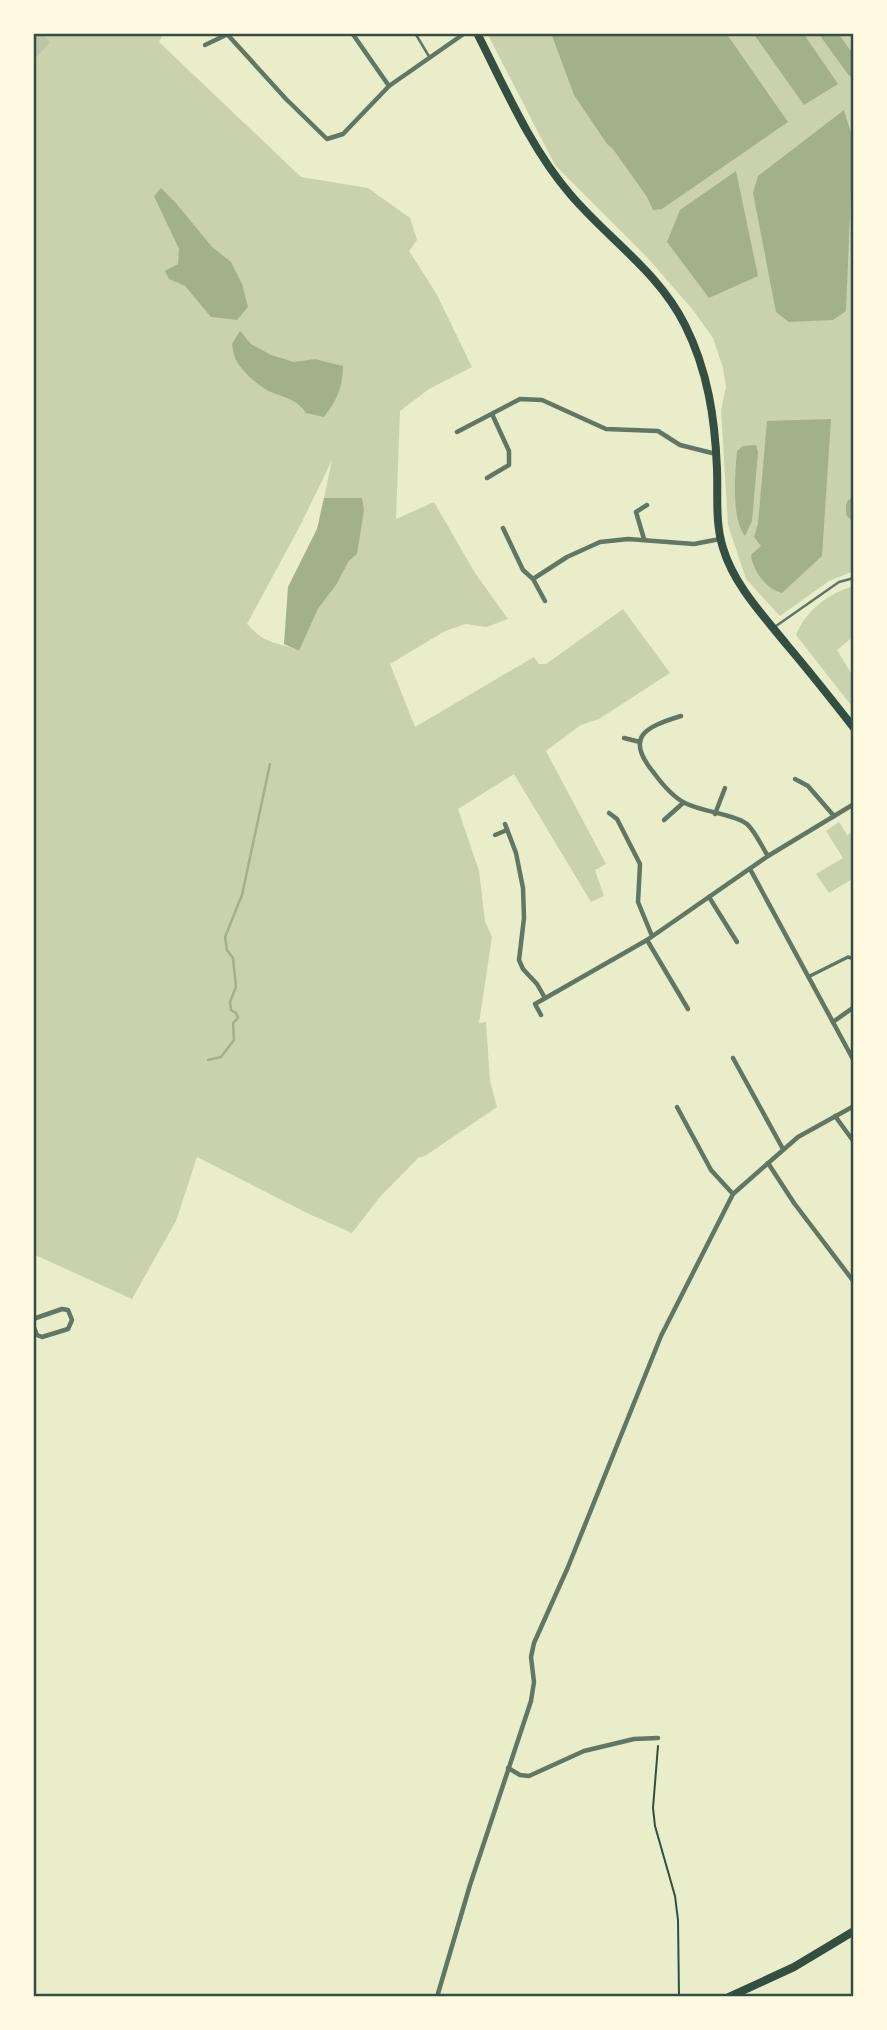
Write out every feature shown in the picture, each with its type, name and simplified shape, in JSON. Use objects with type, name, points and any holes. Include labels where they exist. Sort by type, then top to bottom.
[{"type":"main road","points":[[477,33],[514,105],[558,178],[590,216],[655,280],[679,315],[697,355],[711,399],[721,539],[727,560],[736,579],[773,628],[854,727]]},
{"type":"main road","points":[[729,1997],[794,1967],[854,1931]]},
{"type":"street","points":[[352,33],[389,86]]},
{"type":"street","points":[[205,45],[228,34],[286,99],[327,139],[343,134],[389,86],[465,33]]},
{"type":"street","points":[[457,432],[520,399],[542,400],[606,429],[658,431],[680,444],[717,454]]},
{"type":"street","points":[[487,478],[509,465],[509,451],[492,414]]},
{"type":"street","points":[[644,540],[636,512],[647,505]]},
{"type":"street","points":[[503,528],[523,570],[533,579],[545,601]]},
{"type":"street","points":[[533,579],[591,545],[615,540],[694,544],[721,539]]},
{"type":"street","points":[[681,716],[654,724],[643,735],[638,747],[641,757],[663,785],[683,803],[747,824],[768,856]]},
{"type":"street","points":[[624,738],[640,742]]},
{"type":"street","points":[[795,779],[808,786],[834,816]]},
{"type":"street","points":[[715,814],[725,788]]},
{"type":"street","points":[[664,820],[683,803]]},
{"type":"street","points":[[541,1015],[535,1004],[649,938],[768,856],[854,804]]},
{"type":"street","points":[[609,813],[617,820],[640,864],[638,902],[649,938],[688,1009]]},
{"type":"street","points":[[495,835],[506,827],[516,853],[523,888],[524,918],[519,960],[545,998]]},
{"type":"street","points":[[750,869],[854,1061]]},
{"type":"street","points":[[709,897],[737,942]]},
{"type":"street","points":[[808,977],[848,957],[854,959]]},
{"type":"street","points":[[833,1022],[854,1007]]},
{"type":"street","points":[[733,1058],[783,1149]]},
{"type":"street","points":[[437,1997],[533,1693],[531,1657],[534,1643],[568,1567],[662,1336],[733,1194],[799,1137],[854,1106]]},
{"type":"street","points":[[677,1107],[711,1170],[733,1194]]},
{"type":"street","points":[[835,1116],[854,1142]]},
{"type":"street","points":[[768,1163],[794,1203],[854,1282]]},
{"type":"street","points":[[33,1319],[62,1309],[70,1313],[72,1320],[68,1329],[42,1337],[37,1335],[34,1328]]},
{"type":"street","points":[[508,1768],[520,1775],[529,1776],[598,1747],[642,1738],[657,1738]]},
{"type":"lane","points":[[415,33],[430,58]]},
{"type":"lane","points":[[773,628],[839,583],[854,578]]},
{"type":"path","points":[[657,1738],[659,1748],[653,1808],[655,1826],[675,1896],[679,1997]]},
{"type":"shaded area","points":[[33,33],[164,33],[159,42],[301,177],[368,188],[410,218],[417,240],[409,251],[436,293],[472,367],[429,389],[400,411],[396,519],[434,502],[475,573],[508,619],[486,627],[466,624],[445,631],[390,664],[415,727],[534,657],[539,664],[546,664],[623,609],[670,673],[599,719],[581,725],[546,751],[606,864],[595,870],[604,896],[591,902],[514,774],[458,809],[479,871],[485,921],[492,937],[479,1023],[486,1022],[490,1081],[497,1107],[425,1156],[418,1158],[379,1198],[352,1233],[197,1157],[176,1221],[132,1299],[33,1254]],"holes":[[[332,460],[324,498],[362,499],[357,554],[349,561],[336,585],[318,609],[299,651],[266,640],[247,624]]]},
{"type":"shaded area","points":[[487,33],[854,33],[854,571],[829,581],[780,616],[746,579],[728,525],[721,410],[726,387],[713,338],[693,310],[646,256],[555,165]]},
{"type":"shaded area","points":[[551,33],[726,33],[788,122],[662,209],[653,210],[647,197],[574,95]]},
{"type":"shaded area","points":[[753,33],[803,33],[838,84],[804,105]]},
{"type":"shaded area","points":[[844,110],[853,140],[846,311],[833,320],[789,322],[776,312],[753,193],[758,176]]},
{"type":"shaded area","points":[[736,171],[758,276],[709,298],[667,242],[680,210]]},
{"type":"shaded area","points":[[161,188],[212,247],[231,262],[242,284],[248,307],[237,320],[211,317],[185,286],[169,279],[165,271],[178,264],[179,249],[154,196]]},
{"type":"shaded area","points":[[240,331],[251,344],[271,355],[294,362],[315,359],[343,366],[338,393],[324,417],[306,413],[295,402],[268,391],[247,374],[236,360],[232,344]]},
{"type":"shaded area","points":[[831,419],[822,556],[782,593],[761,579],[751,555],[761,546],[754,537],[758,524],[767,421]]},
{"type":"shaded area","points":[[756,445],[758,452],[752,521],[745,536],[736,507],[737,451],[743,446]]},
{"type":"shaded area","points":[[324,498],[362,498],[364,510],[357,554],[349,561],[336,585],[318,609],[299,651],[284,644],[288,587],[317,529]]},
{"type":"shaded area","points":[[854,586],[854,636],[837,650],[854,678],[854,709],[796,635],[800,626],[819,604]]},
{"type":"shaded area","points":[[839,822],[847,835],[854,832],[854,878],[829,893],[816,874],[843,858],[826,831]]},
{"type":"building","points":[[33,33],[40,33],[50,42],[37,57],[33,54]]},
{"type":"waterway","points":[[828,33],[854,69]]},
{"type":"waterway","points":[[854,506],[854,512]]},
{"type":"waterway","points":[[208,1060],[221,1057],[234,1040],[233,1023],[238,1018],[231,1010],[230,1002],[236,987],[233,958],[227,950],[225,937],[242,895],[270,764]]}]
